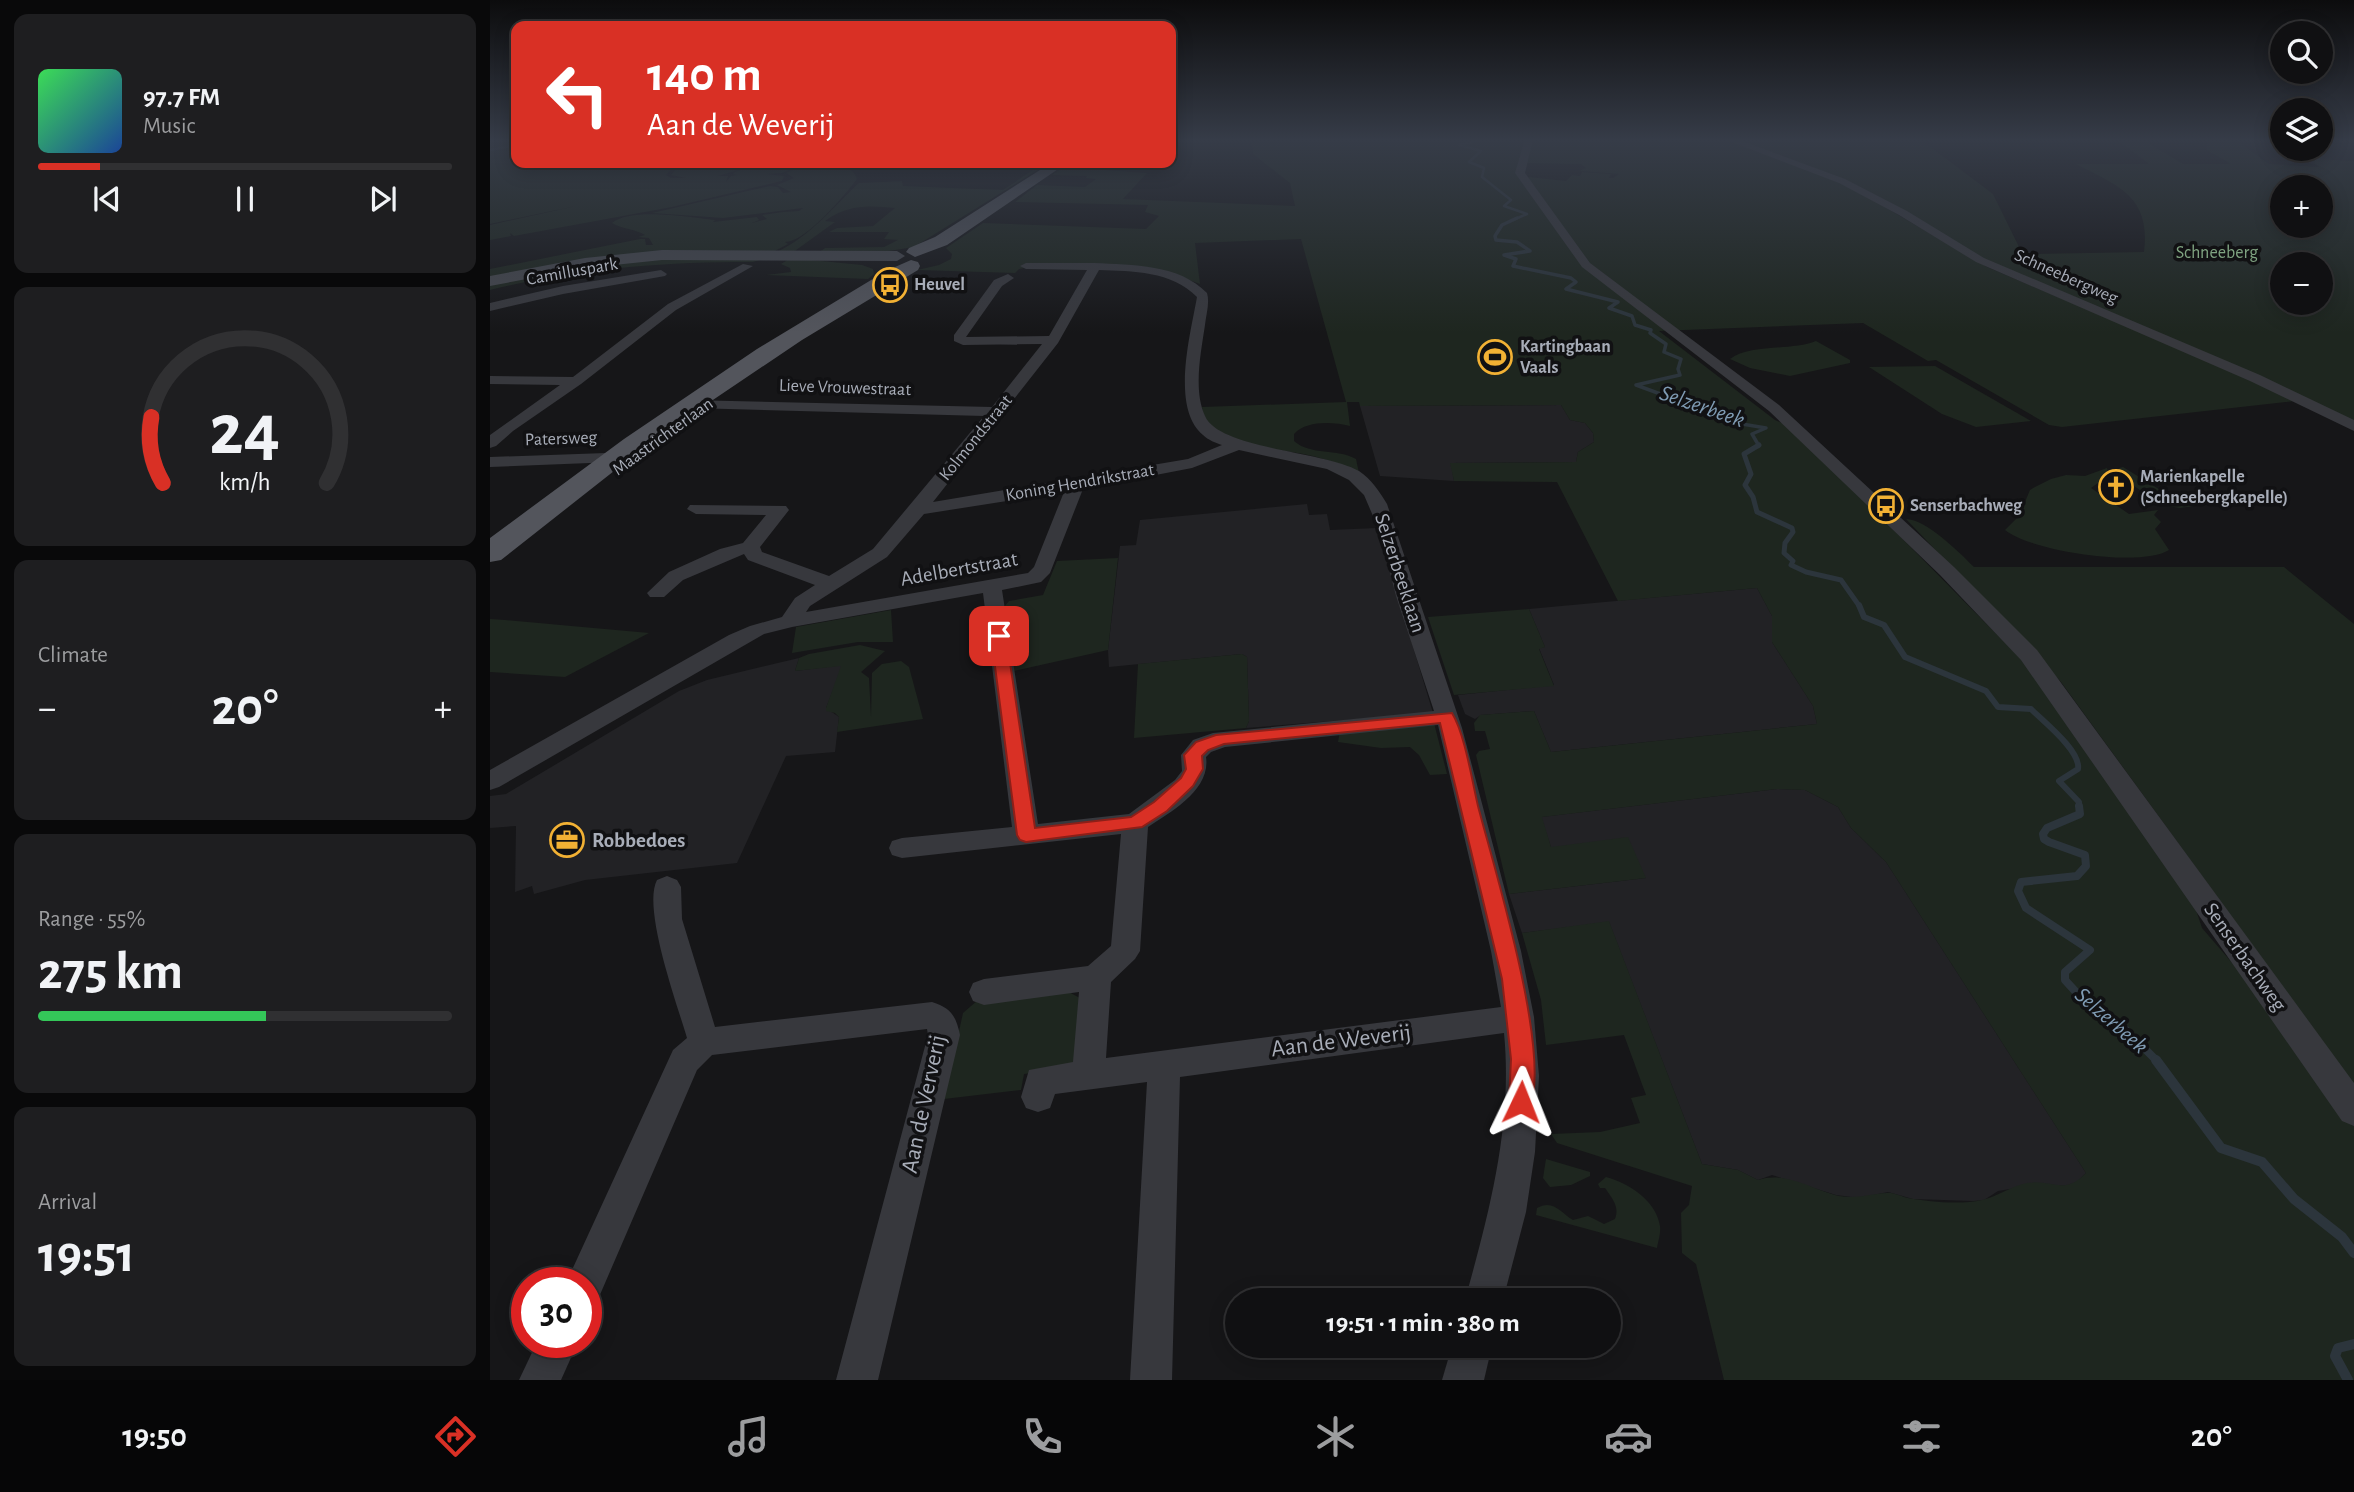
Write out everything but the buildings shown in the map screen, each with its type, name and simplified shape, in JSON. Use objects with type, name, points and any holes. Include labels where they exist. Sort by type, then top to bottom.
[{"type":"main road","name":"Maastrichterlaan","points":[[490,553],[700,403],[820,328],[839,312],[838,310],[908,259],[996,203]]},
{"type":"main road","points":[[490,281],[572,265],[662,255],[908,259]]},
{"type":"main road","name":"Maastrichterlaan","points":[[490,569],[625,457]]},
{"type":"street","name":"Senserbachweg","points":[[1541,203],[1586,265],[1774,408],[1938,562],[2029,655],[2354,1110]]},
{"type":"street","name":"Schneebergweg","points":[[1885,203],[1988,264],[2255,378],[2354,426]]},
{"type":"street","points":[[490,443],[498,428],[576,382],[672,307],[747,266]]},
{"type":"street","name":"Selzerbeeklaan","points":[[1026,266],[1165,273],[1185,280],[1200,290],[1203,296],[1195,352],[1195,408],[1202,427],[1238,445],[1326,464],[1362,482],[1371,491],[1385,523],[1447,717],[1513,979],[1522,1059],[1519,1146],[1513,1186],[1487,1288]]},
{"type":"street","name":"Kolmondstraat","points":[[790,621],[802,602],[880,553],[918,509],[1053,340],[1094,268]]},
{"type":"street","name":"Camilluspark","points":[[490,307],[562,290],[661,274]]},
{"type":"street","points":[[1008,278],[998,283],[959,338],[975,342],[1053,340]]},
{"type":"street","points":[[490,380],[576,382]]},
{"type":"street","name":"Lieve Vrouwestraat","points":[[700,403],[997,412]]},
{"type":"street","name":"Koning Hendrikstraat","points":[[918,509],[1076,485],[1192,463],[1238,445]]},
{"type":"street","name":"Patersweg","points":[[490,461],[625,457]]},
{"type":"street","name":"Adelbertstraat","points":[[790,621],[1024,581],[1039,574],[1076,485]]},
{"type":"street","points":[[657,593],[676,576],[727,553],[750,547],[780,510],[696,509]]},
{"type":"street","points":[[750,547],[755,556],[831,584]]},
{"type":"street","points":[[992,587],[1026,835]]},
{"type":"street","points":[[490,781],[737,639],[757,629],[790,621]]},
{"type":"street","points":[[902,848],[1135,823],[1160,806],[1187,782],[1195,769],[1193,755],[1202,746],[1222,739],[1447,717]]},
{"type":"street","points":[[984,992],[1096,978],[1125,951],[1135,823]]},
{"type":"street","points":[[591,1267],[685,1060],[704,1042],[668,919],[667,887]]},
{"type":"street","points":[[1088,1073],[1096,978]]},
{"type":"street","name":"Aan de Ververij","points":[[704,1042],[932,1015],[941,1021],[944,1035],[857,1380]]},
{"type":"street","name":"Aan de Weverij","points":[[1038,1097],[1041,1081],[1088,1073],[1517,1018]]},
{"type":"street","points":[[1151,1380],[1164,1065]]},
{"type":"street","points":[[540,1380],[550,1358]]},
{"type":"street","points":[[1463,1380],[1469,1358]]},
{"type":"shaded area","points":[[1561,405],[1570,420],[1585,423],[1593,433],[1594,442],[1578,452],[1576,462],[1451,463],[1454,481],[1380,476],[1360,406]]},
{"type":"shaded area","points":[[1307,504],[1309,515],[1327,514],[1330,530],[1377,528],[1433,713],[1246,728],[1249,721],[1247,657],[1242,654],[1109,667],[1108,650],[1120,546],[1136,545],[1140,520]]},
{"type":"shaded area","points":[[1757,588],[1772,616],[1772,642],[1813,706],[1817,724],[1551,752],[1534,711],[1481,715],[1475,719],[1465,714],[1458,695],[1554,685],[1539,648],[1545,647],[1529,609]]},
{"type":"shaded area","points":[[799,658],[795,671],[843,665],[826,708],[839,717],[835,752],[786,756],[737,863],[585,880],[534,894],[532,886],[515,892],[516,826],[490,828],[490,796],[506,794],[679,691],[707,680]]},
{"type":"shaded area","points":[[1777,789],[1805,790],[1838,807],[1851,828],[1886,862],[2086,1173],[2075,1184],[2040,1184],[1998,1191],[1984,1200],[1973,1201],[1913,1199],[1888,1192],[1859,1198],[1836,1195],[1772,1175],[1758,1180],[1738,1170],[1702,1164],[1609,922],[1522,933],[1509,894],[1646,878],[1551,847],[1541,817]]},
{"type":"green space","points":[[490,203],[687,203],[514,236],[510,233],[511,236],[490,240],[490,225],[576,206],[490,224]]},
{"type":"green space","points":[[694,203],[836,203],[814,227],[794,240],[785,242],[788,244],[773,252],[731,251],[490,279],[490,269],[640,239],[645,239],[646,245],[653,245],[649,238],[638,237],[645,235],[612,223],[632,215],[676,215],[715,220],[713,222],[757,217],[759,220],[752,223],[767,219],[762,215],[799,211],[803,208],[723,218],[652,213]]},
{"type":"green space","points":[[838,203],[984,203],[914,247],[889,251],[818,253],[825,248],[884,247],[898,240],[884,239],[889,232],[829,232],[837,228],[873,226],[895,208],[869,206],[852,208],[834,215],[825,221],[835,222],[792,253],[777,252],[811,229]]},
{"type":"green space","points":[[1077,203],[1295,206],[1294,203],[1878,203],[1987,267],[2254,380],[2295,401],[2062,427],[2049,425],[1936,360],[1928,361],[1863,323],[1659,331],[1775,420],[1793,428],[2039,677],[2195,907],[2202,928],[2246,979],[2354,1123],[2354,1380],[1724,1380],[1696,1264],[1682,1253],[1681,1213],[1689,1205],[1692,1186],[1557,1143],[1551,1134],[1600,1132],[1640,1123],[1631,1098],[1646,1095],[1624,1035],[1546,1045],[1541,1000],[1522,933],[1609,921],[1702,1164],[1738,1170],[1758,1180],[1787,1179],[1842,1196],[1889,1193],[1955,1203],[1988,1199],[2027,1183],[2071,1184],[2086,1173],[1886,862],[1851,828],[1838,807],[1805,790],[1777,789],[1542,817],[1551,847],[1628,837],[1646,878],[1509,894],[1476,755],[1479,751],[1490,749],[1485,731],[1475,731],[1474,723],[1480,715],[1534,711],[1551,752],[1817,724],[1813,706],[1772,642],[1772,616],[1757,588],[1618,601],[1557,482],[1454,481],[1450,463],[1576,462],[1578,452],[1594,442],[1593,433],[1585,423],[1570,420],[1561,405],[1360,406],[1359,402],[1347,402],[1350,426],[1313,424],[1294,434],[1294,441],[1308,449],[1356,459],[1359,473],[1315,457],[1245,443],[1215,430],[1206,420],[1202,407],[1346,402],[1301,239],[1195,243],[1200,284],[1172,274],[1039,265],[1019,269],[1015,273],[917,270],[951,259],[952,254],[946,248],[983,223],[1146,229],[1159,216],[1145,212],[1148,205]]},
{"type":"green space","name":"Schneeberg","points":[[1886,203],[1998,203],[2020,249],[2026,254],[2144,252],[2145,233],[2136,203],[2270,203],[2270,238],[2333,238],[2333,203],[2354,203],[2354,423],[1984,261],[1906,212]]},
{"type":"green space","points":[[791,258],[862,265],[873,269],[874,274],[868,279],[766,275],[791,272],[790,268],[781,264]]},
{"type":"green space","points":[[641,259],[760,260],[588,271],[490,290],[490,284],[503,281]]},
{"type":"green space","points":[[1816,341],[1850,360],[1850,363],[1790,376],[1750,368],[1730,359],[1748,351]]},
{"type":"green space","points":[[1935,366],[2031,421],[1976,427],[1942,414],[1869,367]]},
{"type":"green space","points":[[2123,467],[2183,504],[2216,503],[2180,508],[2167,506],[2166,502],[2133,485],[2119,468]]},
{"type":"green space","points":[[2107,468],[2109,475],[2091,488],[2129,514],[2158,510],[2154,515],[2161,522],[2155,529],[2169,550],[2135,557],[2086,555],[2037,545],[2005,530],[2019,516],[2030,490],[2051,479],[2066,475],[2085,476]]},
{"type":"green space","points":[[1906,519],[1933,530],[1974,567],[2284,567],[2354,624],[2354,1085],[2061,682]]},
{"type":"green space","points":[[1118,558],[1108,650],[1014,671],[1004,607],[1009,601],[1043,595],[1057,561]]},
{"type":"green space","points":[[1529,609],[1545,647],[1539,649],[1554,686],[1454,695],[1428,617]]},
{"type":"green space","points":[[891,610],[893,642],[858,642],[792,653],[796,627]]},
{"type":"green space","points":[[490,619],[649,633],[565,677],[490,672]]},
{"type":"green space","points":[[860,645],[885,651],[861,672],[869,678],[871,717],[872,673],[882,664],[901,661],[909,667],[923,719],[837,732],[839,717],[826,711],[826,708],[841,666],[795,671],[799,658],[809,654]]},
{"type":"green space","points":[[1242,654],[1247,657],[1249,721],[1246,728],[1134,738],[1138,664]]},
{"type":"green space","points":[[1434,723],[1447,774],[1430,775],[1419,755],[1410,747],[1381,748],[1338,742],[1340,731]]},
{"type":"green space","points":[[1063,989],[1080,998],[1075,1062],[1066,1069],[1024,1074],[1021,1090],[944,1099],[963,1013],[978,1000]]},
{"type":"green space","points":[[1546,1159],[1590,1172],[1590,1176],[1571,1185],[1550,1187],[1543,1178]]},
{"type":"green space","points":[[1606,1177],[1632,1188],[1653,1208],[1660,1226],[1657,1248],[1536,1215],[1537,1208],[1548,1205],[1573,1220],[1588,1216],[1604,1224],[1615,1219],[1617,1210],[1614,1203],[1605,1188],[1600,1188],[1598,1184]]},
{"type":"waterway","name":"Selzerbeek","points":[[1507,203],[1504,206],[1527,214],[1513,220]]},
{"type":"waterway","name":"Selzerbeek","points":[[1517,218],[1502,225],[1495,236],[1496,240],[1517,242],[1530,251],[1504,255],[1516,259],[1513,266],[1571,278],[1576,282],[1566,289],[1618,302],[1609,308],[1632,316],[1635,325],[1651,330],[1650,333],[1666,344],[1664,352],[1681,359],[1678,369],[1680,375],[1636,385],[1742,424],[1766,428],[1752,434],[1759,445]]},
{"type":"waterway","name":"Selzerbeek","points":[[1759,445],[1744,454],[1751,474],[1745,485],[1753,497],[1757,512],[1792,528],[1793,532],[1785,543],[1784,553],[1793,561],[1791,565],[1806,572],[1841,580],[1860,606]]},
{"type":"waterway","name":"Selzerbeek","points":[[1860,606],[1864,617],[1884,625],[1905,657],[1986,691],[1998,707],[2031,709],[2074,754],[2078,769],[2059,781],[2079,802],[2079,806]]},
{"type":"waterway","name":"Selzerbeek","points":[[2079,806],[2080,814],[2047,828],[2043,834],[2044,839],[2049,842],[2085,855],[2086,866],[2077,876],[2021,882],[2018,891],[2026,908],[2090,950],[2065,972],[2065,980],[2085,1002],[2121,1025],[2156,1060]]},
{"type":"waterway","name":"Selzerbeek","points":[[2156,1060],[2221,1148],[2262,1162],[2294,1199],[2342,1237],[2354,1253]]},
{"type":"waterway","name":"Selzerbeek","points":[[2348,1380],[2335,1356],[2338,1348],[2354,1344]]},
{"type":"place","name":"Heuvel","points":[[890,285]]},
{"type":"place","name":"Kartingbaan Vaals","points":[[1495,357]]},
{"type":"place","name":"Marienkapelle (Schneebergkapelle)","points":[[2116,487]]},
{"type":"place","name":"Senserbachweg","points":[[1886,506]]},
{"type":"place","name":"Robbedoes","points":[[567,840]]},
{"type":"route","points":[[999,636],[1026,835],[1135,823],[1160,806],[1187,782],[1195,769],[1193,755],[1202,746],[1222,739],[1447,717],[1513,979],[1522,1059],[1521,1102]]}]
